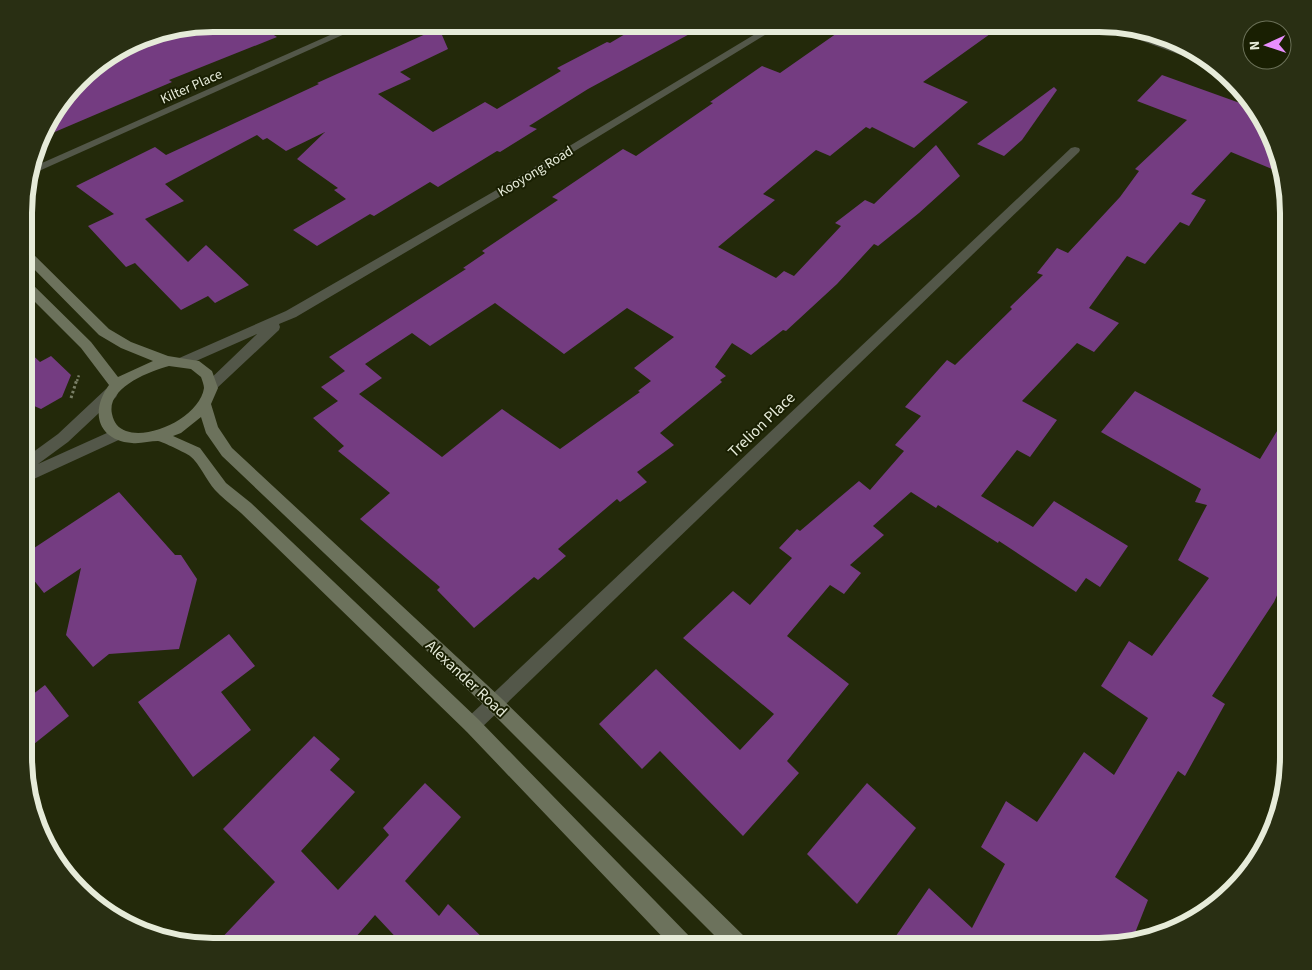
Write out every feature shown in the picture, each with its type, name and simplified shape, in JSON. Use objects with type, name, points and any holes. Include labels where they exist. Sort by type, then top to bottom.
[{"type":"main road","points":[[32,260],[104,332],[133,348],[176,362],[194,364],[208,376],[211,385],[210,394],[205,405],[189,422],[160,436],[132,438],[118,434],[109,426],[104,416],[105,405],[114,390],[141,369],[176,362]]},
{"type":"main road","points":[[32,291],[86,345],[114,390]]},
{"type":"main road","name":"Alexander Road","points":[[205,405],[211,429],[227,452],[494,703],[732,938]]},
{"type":"main road","name":"Alexander Road","points":[[160,436],[195,452],[221,487],[253,515],[472,725],[677,938]]},
{"type":"street","name":"Kilter Place","points":[[39,169],[344,32]]},
{"type":"street","name":"Kooyong Road","points":[[176,362],[291,314],[489,199],[765,32]]},
{"type":"street","points":[[1135,36],[1182,53]]},
{"type":"street","name":"Trelion Place","points":[[472,725],[1075,150]]},
{"type":"street","name":"Kooyong Road","points":[[211,385],[247,350],[291,314]]},
{"type":"street","points":[[32,461],[62,438],[114,390]]},
{"type":"street","points":[[32,475],[118,434]]},
{"type":"building","points":[[214,32],[269,32],[277,37],[169,80],[172,82],[51,134],[70,103],[94,77],[113,63],[144,46],[178,36]]},
{"type":"building","points":[[430,32],[441,32],[448,49],[400,72],[411,79],[378,94],[433,132],[485,102],[497,109],[561,71],[557,68],[607,42],[610,43],[629,32],[693,32],[588,89],[529,126],[537,129],[500,152],[497,151],[438,187],[430,182],[374,216],[370,214],[317,246],[293,230],[346,199],[334,190],[338,188],[297,159],[325,132],[286,151],[267,138],[263,140],[257,135],[165,184],[184,201],[145,219],[188,262],[206,245],[249,285],[215,303],[208,296],[181,310],[135,263],[126,267],[88,226],[114,214],[76,186],[155,147],[166,155],[319,84],[317,83]]},
{"type":"building","points":[[839,32],[993,32],[923,82],[968,102],[914,148],[872,127],[870,129],[866,127],[830,156],[816,150],[763,194],[775,200],[718,247],[776,278],[784,271],[794,276],[841,226],[835,223],[865,200],[874,204],[936,145],[960,176],[919,213],[878,246],[874,244],[837,284],[786,331],[783,330],[751,355],[732,343],[715,367],[726,376],[720,380],[722,382],[660,433],[674,445],[637,472],[647,482],[620,502],[617,499],[558,549],[566,556],[538,580],[534,577],[474,628],[437,590],[440,587],[360,519],[390,493],[338,451],[344,446],[313,418],[338,401],[321,387],[345,371],[329,357],[466,269],[463,268],[485,253],[482,251],[558,200],[552,197],[623,149],[636,156],[713,103],[710,102],[762,66],[780,73]],"holes":[[[495,303],[564,354],[627,308],[674,337],[634,368],[651,381],[638,391],[640,392],[560,449],[502,409],[442,457],[359,394],[382,378],[365,364],[412,333],[430,346]]]},
{"type":"building","points":[[1162,75],[1243,104],[1261,133],[1274,170],[1231,152],[1191,194],[1206,200],[1189,226],[1180,222],[1145,264],[1127,256],[1089,308],[1119,323],[1094,352],[1077,343],[1022,401],[1057,420],[1030,457],[1017,450],[981,496],[1033,527],[1054,501],[1128,546],[1100,587],[1086,578],[1076,592],[999,541],[998,543],[938,505],[936,508],[911,492],[873,526],[884,535],[850,565],[861,573],[844,594],[830,585],[787,636],[849,684],[787,761],[799,773],[743,836],[660,751],[642,769],[599,724],[656,669],[740,750],[774,714],[683,638],[733,591],[750,605],[792,558],[779,548],[797,529],[800,531],[859,481],[870,490],[904,451],[895,445],[921,416],[905,407],[947,360],[955,365],[1012,309],[1010,307],[1043,275],[1037,273],[1057,248],[1068,253],[1120,197],[1139,171],[1135,169],[1187,120],[1137,101]]},
{"type":"building","points":[[1054,87],[1057,90],[1022,140],[1004,156],[977,144]]},
{"type":"building","points":[[32,355],[40,362],[51,356],[71,375],[62,397],[41,409],[32,405]]},
{"type":"building","points":[[1135,391],[1260,459],[1280,426],[1280,589],[1274,602],[1212,696],[1225,704],[1185,776],[1178,771],[1115,877],[1148,900],[1135,934],[1098,938],[895,938],[929,888],[972,928],[1005,864],[981,847],[1006,801],[1037,822],[1084,752],[1114,775],[1148,718],[1101,686],[1129,641],[1152,656],[1209,578],[1178,560],[1207,505],[1195,502],[1201,489],[1101,432]]},
{"type":"building","points":[[119,492],[175,555],[181,555],[197,579],[179,649],[109,654],[93,667],[66,635],[81,568],[44,593],[32,578],[32,549]]},
{"type":"building","points":[[229,634],[255,666],[221,692],[251,730],[193,777],[138,702]]},
{"type":"building","points":[[45,685],[69,716],[32,746],[32,695]]},
{"type":"building","points":[[314,736],[340,759],[330,770],[355,792],[301,851],[338,890],[389,835],[383,828],[425,783],[461,817],[405,881],[439,916],[448,904],[483,938],[397,938],[375,915],[355,938],[222,938],[275,882],[223,829]]},
{"type":"building","points":[[867,783],[916,828],[857,904],[807,854]]}]
